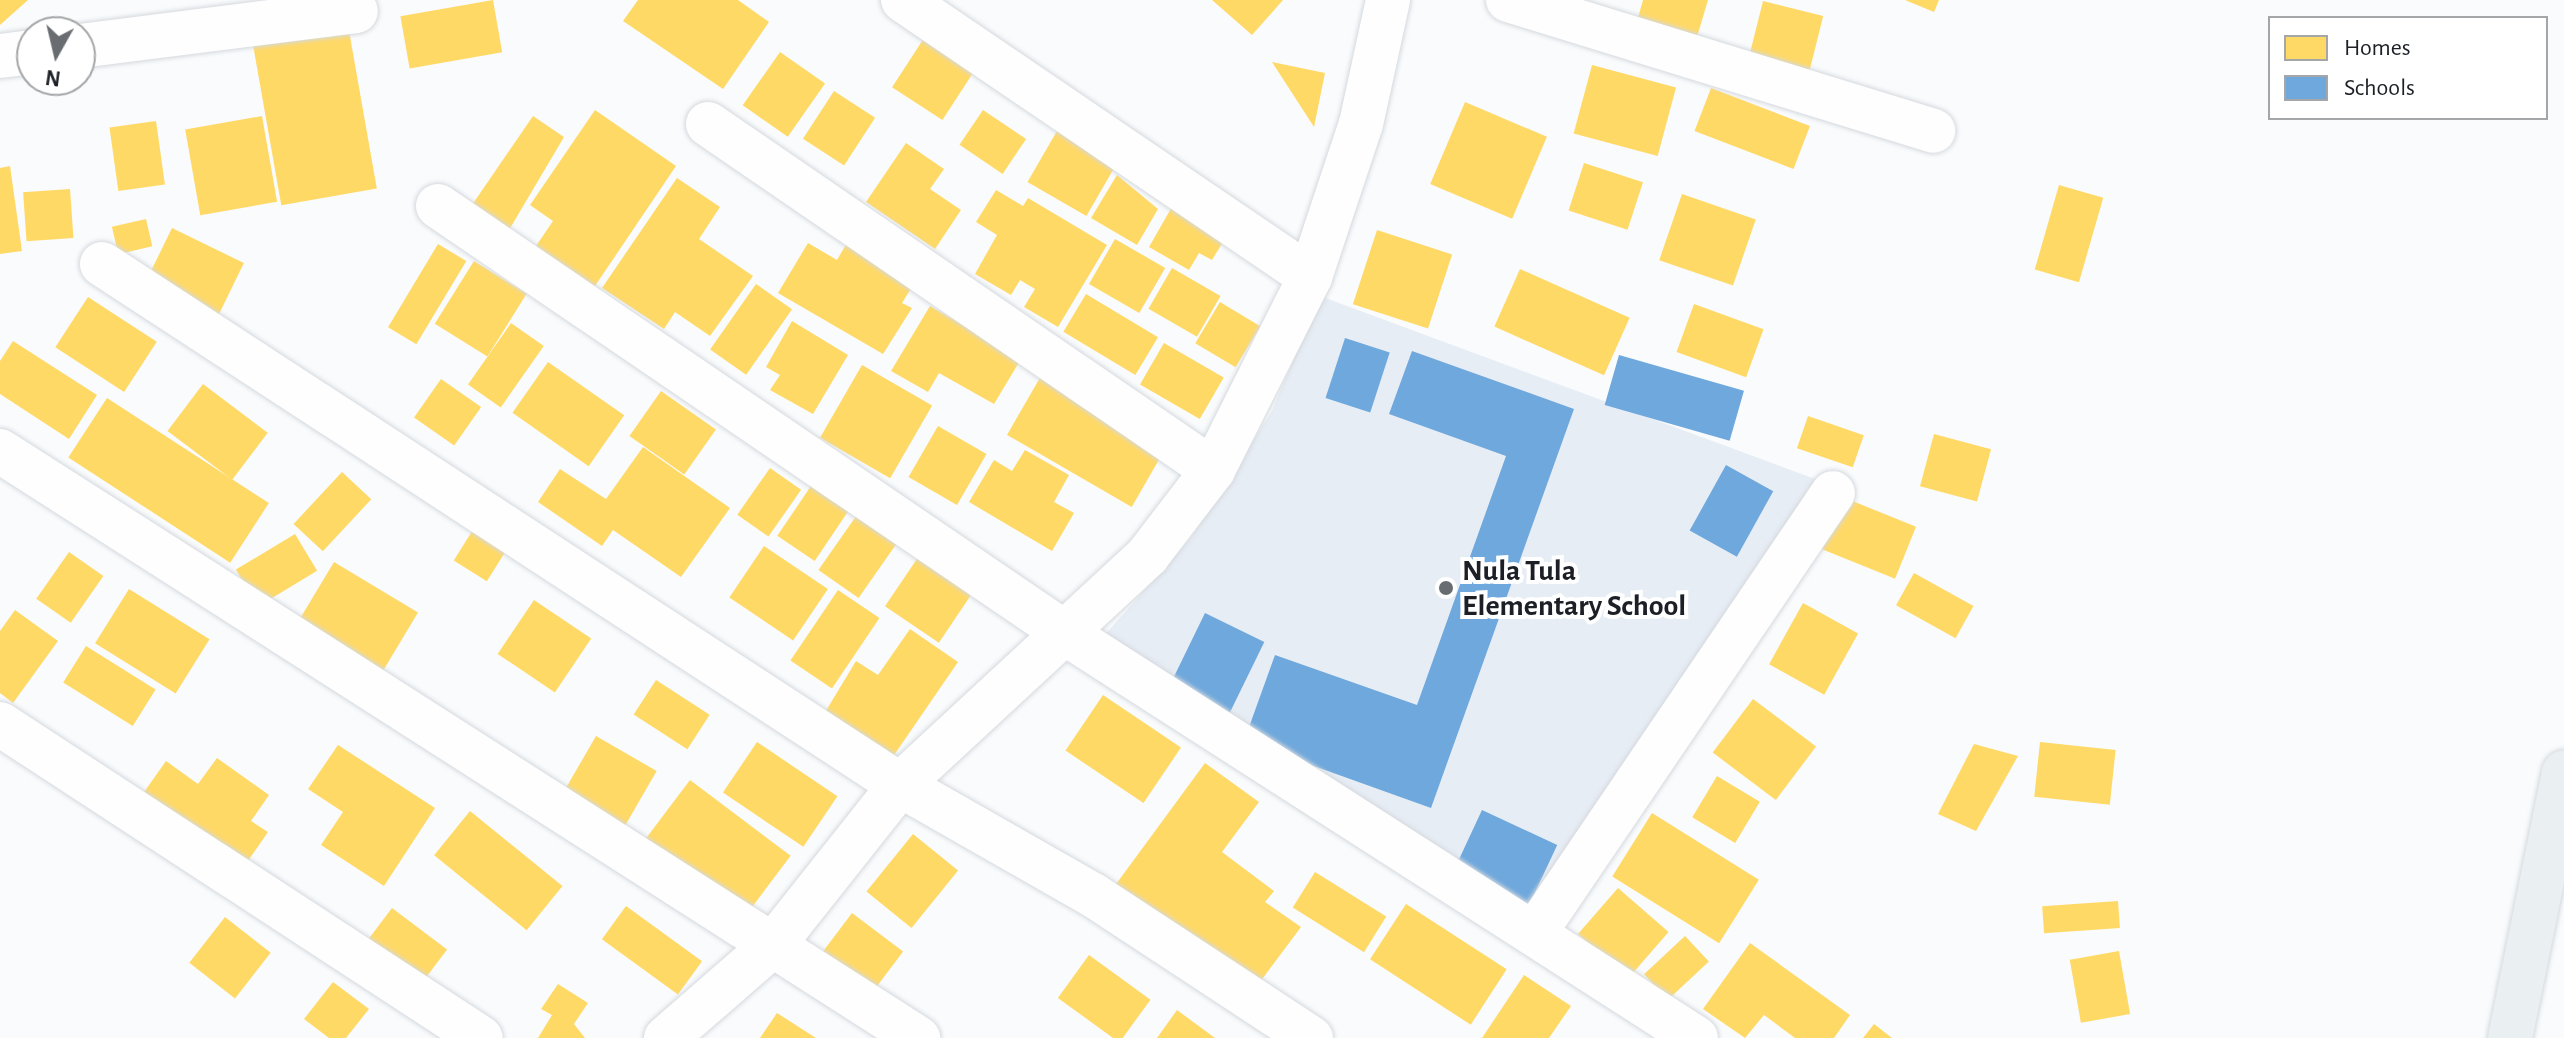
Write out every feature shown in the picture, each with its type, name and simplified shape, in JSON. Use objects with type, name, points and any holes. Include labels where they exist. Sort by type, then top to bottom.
[{"type":"highway","points":[[2510,1038],[2564,772]]},
{"type":"street","points":[[903,0],[1310,277]]},
{"type":"street","points":[[666,1038],[774,944],[900,785],[1068,635],[1148,555],[1213,470],[1310,277],[1361,124],[1388,0]]},
{"type":"street","points":[[1508,0],[1933,131]]},
{"type":"street","points":[[96,44],[356,11]]},
{"type":"street","points":[[708,124],[1213,470]]},
{"type":"street","points":[[438,206],[1068,635],[1536,931],[1696,1038]]},
{"type":"street","points":[[102,264],[900,785],[1093,895],[1311,1038]]},
{"type":"street","points":[[0,451],[918,1038]]},
{"type":"street","points":[[1536,931],[1833,493]]},
{"type":"street","points":[[0,724],[481,1038]]},
{"type":"shaded area","name":"Nula Tula Elementary School","points":[[1320,296],[1815,479],[1535,921],[1102,638],[1190,539],[1272,411]]},
{"type":"building: Homes","points":[[0,0],[28,0],[0,25]]},
{"type":"building: Homes","points":[[493,0],[502,52],[410,69],[400,16]]},
{"type":"building: Homes","points":[[638,0],[738,0],[769,22],[723,89],[623,21]]},
{"type":"building: Homes","points":[[1212,0],[1283,0],[1252,35]]},
{"type":"building: Homes","points":[[1643,0],[1708,0],[1697,37],[1638,18]]},
{"type":"building: Homes","points":[[1905,0],[1939,0],[1934,12]]},
{"type":"building: Homes","points":[[1763,1],[1823,16],[1809,71],[1749,56]]},
{"type":"building: Homes","points":[[348,25],[377,188],[281,205],[252,42]]},
{"type":"building: Homes","points":[[928,32],[978,65],[942,120],[892,87]]},
{"type":"building: Homes","points":[[780,52],[825,84],[788,137],[743,105]]},
{"type":"building: Homes","points":[[1272,62],[1325,73],[1314,127]]},
{"type":"building: Homes","points":[[1592,65],[1676,88],[1658,156],[1574,134]]},
{"type":"building: Homes","points":[[1711,88],[1810,126],[1793,169],[1695,131]]},
{"type":"building: Homes","points":[[834,91],[875,118],[844,165],[803,139]]},
{"type":"building: Homes","points":[[1465,102],[1547,137],[1512,219],[1430,184]]},
{"type":"building: Homes","points":[[595,110],[676,166],[595,286],[536,246],[553,221],[530,205]]},
{"type":"building: Homes","points":[[983,110],[1026,139],[1003,174],[960,145]]},
{"type":"building: Homes","points":[[262,116],[277,202],[200,215],[185,130]]},
{"type":"building: Homes","points":[[533,116],[564,137],[509,230],[472,205]]},
{"type":"building: Homes","points":[[156,121],[165,184],[118,191],[109,128]]},
{"type":"building: Homes","points":[[1061,124],[1120,158],[1086,216],[1028,182]]},
{"type":"building: Homes","points":[[906,143],[944,169],[930,189],[961,210],[935,249],[866,202]]},
{"type":"building: Homes","points":[[1584,163],[1643,182],[1628,230],[1569,211]]},
{"type":"building: Homes","points":[[10,166],[22,251],[0,254],[0,168]]},
{"type":"building: Homes","points":[[1117,175],[1158,209],[1137,245],[1091,218]]},
{"type":"building: Homes","points":[[677,178],[720,207],[699,239],[753,276],[710,336],[675,312],[664,329],[602,288]]},
{"type":"building: Homes","points":[[2059,185],[2103,198],[2079,282],[2035,270]]},
{"type":"building: Homes","points":[[70,189],[73,238],[27,241],[23,192]]},
{"type":"building: Homes","points":[[996,190],[1023,206],[1028,198],[1107,245],[1058,327],[1024,307],[1035,289],[1020,280],[1011,295],[975,274],[997,235],[976,222]]},
{"type":"building: Homes","points":[[1682,194],[1756,219],[1733,286],[1659,260]]},
{"type":"building: Homes","points":[[1173,205],[1226,237],[1212,260],[1199,253],[1189,270],[1149,247]]},
{"type":"building: Homes","points":[[146,219],[152,246],[118,254],[112,227]]},
{"type":"building: Homes","points":[[172,228],[244,263],[219,314],[147,279]]},
{"type":"building: Homes","points":[[1377,230],[1452,254],[1428,329],[1353,304]]},
{"type":"building: Homes","points":[[854,231],[922,271],[902,303],[912,308],[883,354],[778,293],[808,243],[837,260]]},
{"type":"building: Homes","points":[[1115,239],[1165,268],[1139,313],[1089,284]]},
{"type":"building: Homes","points":[[438,244],[466,261],[416,344],[388,327]]},
{"type":"building: Homes","points":[[474,261],[527,294],[487,357],[435,324]]},
{"type":"building: Homes","points":[[1172,268],[1220,296],[1197,337],[1148,309]]},
{"type":"building: Homes","points":[[1520,269],[1630,318],[1604,375],[1494,327]]},
{"type":"building: Homes","points":[[756,284],[792,309],[746,375],[710,350]]},
{"type":"building: Homes","points":[[1086,294],[1158,337],[1135,375],[1063,332]]},
{"type":"building: Homes","points":[[88,297],[157,342],[124,392],[55,347]]},
{"type":"building: Homes","points":[[1220,302],[1260,326],[1236,367],[1195,343]]},
{"type":"building: Homes","points":[[1694,304],[1764,329],[1746,377],[1677,352]]},
{"type":"building: Homes","points":[[930,306],[1021,359],[994,404],[939,373],[928,392],[891,371]]},
{"type":"building: Homes","points":[[792,321],[848,355],[813,414],[770,390],[780,375],[766,367]]},
{"type":"building: Homes","points":[[511,323],[544,346],[501,407],[468,384]]},
{"type":"building: Homes","points":[[13,341],[97,395],[69,439],[0,394],[0,361]]},
{"type":"building: Homes","points":[[1164,343],[1224,378],[1200,419],[1140,385]]},
{"type":"building: Homes","points":[[548,362],[624,415],[589,466],[512,413]]},
{"type":"building: Homes","points":[[862,365],[932,406],[890,478],[820,438]]},
{"type":"building: Homes","points":[[1041,376],[1166,448],[1132,507],[1007,435]]},
{"type":"building: Homes","points":[[441,379],[481,407],[454,446],[414,418]]},
{"type":"building: Homes","points":[[203,384],[268,433],[232,480],[167,431]]},
{"type":"building: Homes","points":[[661,391],[716,429],[684,474],[629,436]]},
{"type":"building: Homes","points":[[107,398],[269,503],[230,563],[68,458]]},
{"type":"building: Homes","points":[[1808,416],[1864,435],[1853,467],[1797,448]]},
{"type":"building: Homes","points":[[938,426],[986,454],[957,505],[908,477]]},
{"type":"building: Homes","points":[[1934,434],[1991,449],[1977,501],[1920,486]]},
{"type":"building: Homes","points":[[643,447],[730,508],[681,577],[613,530],[602,546],[538,502],[560,469],[606,499]]},
{"type":"building: Homes","points":[[1025,450],[1069,475],[1054,502],[1074,513],[1052,551],[969,502],[994,460],[1012,471]]},
{"type":"building: Homes","points":[[770,468],[801,490],[768,536],[737,515]]},
{"type":"building: Homes","points":[[342,472],[371,499],[323,551],[294,524]]},
{"type":"building: Homes","points":[[817,477],[854,502],[815,561],[777,536]]},
{"type":"building: Homes","points":[[1840,496],[1916,527],[1895,579],[1819,548]]},
{"type":"building: Homes","points":[[866,502],[906,530],[859,598],[818,570]]},
{"type":"building: Homes","points":[[476,525],[509,546],[487,581],[454,561]]},
{"type":"building: Homes","points":[[295,534],[317,571],[258,606],[236,570]]},
{"type":"building: Homes","points":[[764,546],[828,589],[793,640],[729,597]]},
{"type":"building: Homes","points":[[923,550],[977,586],[939,643],[885,606]]},
{"type":"building: Homes","points":[[69,552],[103,576],[71,623],[36,599]]},
{"type":"building: Homes","points":[[334,562],[418,612],[383,670],[299,619]]},
{"type":"building: Homes","points":[[1914,573],[1973,606],[1956,638],[1896,605]]},
{"type":"building: Homes","points":[[129,589],[210,639],[176,694],[95,643]]},
{"type":"building: Homes","points":[[838,590],[879,618],[832,688],[790,660]]},
{"type":"building: Homes","points":[[534,600],[591,639],[555,692],[498,654]]},
{"type":"building: Homes","points":[[1803,603],[1858,634],[1824,695],[1769,664]]},
{"type":"building: Homes","points":[[15,610],[58,641],[13,703],[0,693],[0,631]]},
{"type":"building: Homes","points":[[910,629],[958,662],[890,761],[821,719],[856,661],[878,675]]},
{"type":"building: Homes","points":[[86,646],[156,689],[133,726],[63,682]]},
{"type":"building: Homes","points":[[656,680],[710,715],[687,749],[634,714]]},
{"type":"building: Homes","points":[[1103,695],[1181,748],[1143,803],[1066,751]]},
{"type":"building: Homes","points":[[1753,699],[1816,747],[1776,800],[1713,753]]},
{"type":"building: Homes","points":[[596,736],[657,771],[622,831],[562,796]]},
{"type":"building: Homes","points":[[757,742],[837,796],[803,847],[723,793]]},
{"type":"building: Homes","points":[[2040,742],[2116,750],[2110,805],[2034,797]]},
{"type":"building: Homes","points":[[1974,744],[2018,756],[1976,831],[1938,814]]},
{"type":"building: Homes","points":[[338,745],[435,808],[384,886],[321,845],[343,812],[308,789]]},
{"type":"building: Homes","points":[[217,758],[269,795],[251,821],[268,832],[243,868],[142,795],[166,761],[198,784]]},
{"type":"building: Homes","points":[[1205,763],[1259,802],[1222,852],[1274,891],[1265,902],[1301,927],[1251,994],[1111,891]]},
{"type":"building: Homes","points":[[1717,776],[1760,802],[1735,843],[1692,817]]},
{"type":"building: Homes","points":[[690,780],[791,856],[744,917],[644,841]]},
{"type":"building: Homes","points":[[470,811],[562,886],[527,930],[434,855]]},
{"type":"building: Homes","points":[[1652,813],[1759,880],[1719,943],[1612,877]]},
{"type":"building: Homes","points":[[913,834],[958,871],[912,928],[866,892]]},
{"type":"building: Homes","points":[[1315,872],[1386,917],[1364,952],[1293,908]]},
{"type":"building: Homes","points":[[1618,888],[1669,932],[1629,978],[1578,934]]},
{"type":"building: Homes","points":[[2118,901],[2120,928],[2044,933],[2042,906]]},
{"type":"building: Homes","points":[[1406,904],[1507,969],[1471,1025],[1370,959]]},
{"type":"building: Homes","points":[[626,906],[702,961],[678,994],[602,939]]},
{"type":"building: Homes","points":[[392,908],[447,950],[421,984],[366,942]]},
{"type":"building: Homes","points":[[852,913],[903,952],[869,997],[818,959]]},
{"type":"building: Homes","points":[[225,917],[271,953],[235,998],[189,963]]},
{"type":"building: Homes","points":[[1685,936],[1709,962],[1668,1000],[1644,974]]},
{"type":"building: Homes","points":[[1750,943],[1850,1015],[1834,1038],[1795,1038],[1764,1015],[1745,1038],[1703,1009]]},
{"type":"building: Homes","points":[[2119,951],[2130,1014],[2081,1023],[2070,960]]},
{"type":"building: Homes","points":[[1089,955],[1150,1000],[1123,1038],[1113,1038],[1058,998]]},
{"type":"building: Homes","points":[[1524,975],[1571,1006],[1549,1038],[1482,1038]]},
{"type":"building: Homes","points":[[333,982],[369,1009],[346,1038],[329,1038],[304,1019]]},
{"type":"building: Homes","points":[[558,984],[588,1003],[574,1024],[585,1038],[538,1038],[552,1015],[541,1009]]},
{"type":"building: Homes","points":[[1177,1010],[1215,1038],[1157,1038]]},
{"type":"building: Homes","points":[[777,1013],[816,1038],[760,1038]]},
{"type":"building: Homes","points":[[1874,1024],[1892,1038],[1863,1038]]},
{"type":"building: Schools","points":[[1345,338],[1390,353],[1370,412],[1326,398]]},
{"type":"building: Schools","points":[[1412,351],[1574,409],[1431,808],[1244,741],[1275,655],[1417,705],[1506,456],[1389,414]]},
{"type":"building: Schools","points":[[1619,355],[1744,391],[1730,441],[1605,405]]},
{"type":"building: Schools","points":[[1726,465],[1773,491],[1737,557],[1690,531]]},
{"type":"building: Schools","points":[[1205,613],[1264,642],[1229,714],[1170,685]]},
{"type":"building: Schools","points":[[1482,810],[1557,845],[1529,906],[1454,871]]},
{"type":"place","name":"Nula Tula Elementary School","points":[[1446,588]]}]
